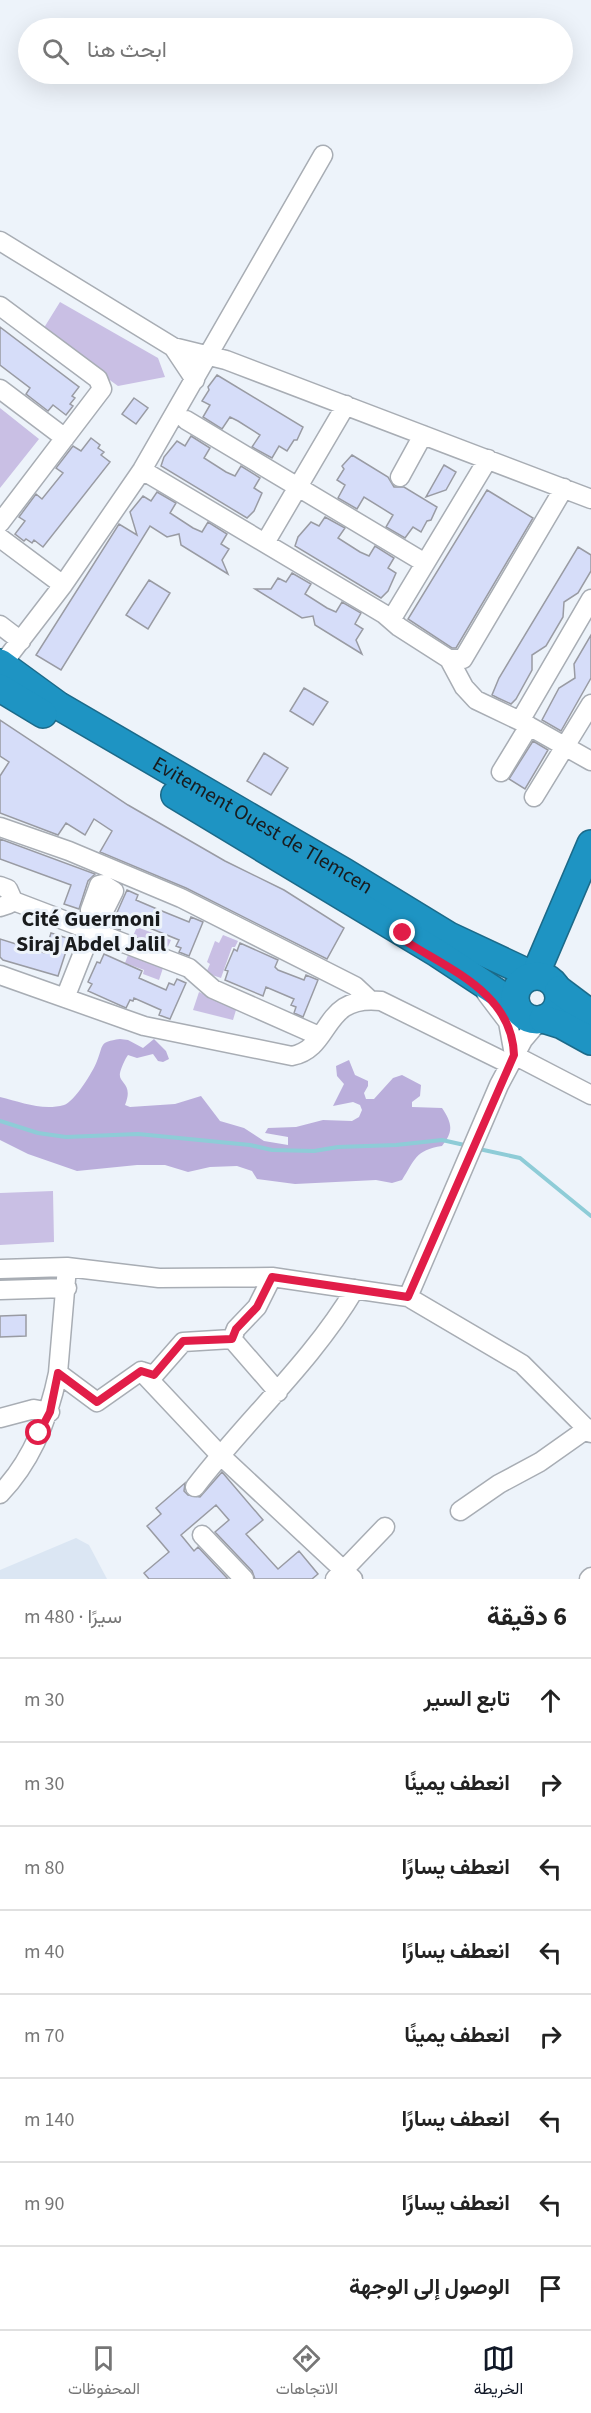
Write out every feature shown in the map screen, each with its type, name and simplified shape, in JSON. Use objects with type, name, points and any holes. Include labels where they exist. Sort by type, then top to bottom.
[{"type":"highway","name":"Evitement Ouest de Tlemcen","points":[[0,671],[529,1013],[562,1025],[591,1041]]},
{"type":"highway","name":"Evitement Ouest de Tlemcen","points":[[0,671],[449,936],[546,982],[591,1014]]},
{"type":"highway","points":[[546,982],[591,844]]},
{"type":"highway","points":[[546,982],[563,952],[591,889]]},
{"type":"highway","points":[[523,980],[546,982],[560,1000],[556,1010],[529,1013],[516,989],[523,980]]},
{"type":"street","points":[[0,671],[63,585],[142,470],[323,155]]},
{"type":"street","points":[[0,241],[173,347],[209,355],[591,499]]},
{"type":"street","points":[[0,306],[101,384],[100,393],[0,523]]},
{"type":"street","points":[[173,347],[195,380]]},
{"type":"street","points":[[0,389],[65,438]]},
{"type":"street","points":[[265,543],[346,405]]},
{"type":"street","points":[[186,420],[425,563]]},
{"type":"street","points":[[400,477],[423,435]]},
{"type":"street","points":[[391,620],[488,459]]},
{"type":"street","points":[[142,470],[391,620],[457,664],[464,687],[476,700],[525,723],[591,761]]},
{"type":"street","points":[[457,664],[564,488]]},
{"type":"street","points":[[0,538],[63,585]]},
{"type":"street","points":[[501,772],[591,599]]},
{"type":"street","points":[[0,625],[21,641]]},
{"type":"street","points":[[534,797],[591,704]]},
{"type":"street","points":[[0,827],[69,851],[181,898],[355,986],[370,1000]]},
{"type":"street","points":[[4,898],[94,923],[189,968],[213,989],[319,1036]]},
{"type":"street","points":[[65,998],[94,923]]},
{"type":"street","points":[[403,933],[407,942],[491,997],[508,1022],[512,1060]]},
{"type":"street","points":[[0,975],[144,1026],[292,1056],[307,1052],[339,1011],[359,1001],[381,1001],[591,1095]]},
{"type":"street","points":[[512,1060],[520,1030],[529,1013]]},
{"type":"street","points":[[408,1297],[499,1085],[512,1060],[529,1013]]},
{"type":"street","points":[[512,1060],[539,1037],[554,1032],[591,1050]]},
{"type":"street","points":[[0,1494],[17,1476],[50,1412],[58,1373],[67,1267]]},
{"type":"street","points":[[0,1269],[67,1267],[159,1278],[272,1277],[408,1297],[522,1364],[589,1430],[540,1462],[499,1484],[460,1511]]},
{"type":"street","points":[[232,1339],[236,1329],[257,1307],[272,1277]]},
{"type":"street","points":[[0,1290],[67,1288]]},
{"type":"street","points":[[195,1487],[220,1455],[278,1392],[333,1326],[355,1289]]},
{"type":"street","points":[[141,1371],[154,1375],[183,1341],[232,1339]]},
{"type":"street","points":[[232,1339],[278,1392]]},
{"type":"street","points":[[58,1373],[97,1402],[141,1371]]},
{"type":"street","points":[[141,1371],[220,1455],[344,1576],[385,1527]]},
{"type":"street","points":[[0,1418],[34,1409],[50,1412]]},
{"type":"street","points":[[202,1535],[243,1579]]},
{"type":"shaded area","points":[[60,302],[158,358],[165,377],[118,386],[42,331]]},
{"type":"shaded area","points":[[0,408],[39,439],[0,488]]},
{"type":"shaded area","points":[[137,927],[171,940],[167,949],[133,936]]},
{"type":"shaded area","points":[[223,935],[238,941],[235,947],[232,947],[221,978],[206,973],[210,964],[207,962],[215,941],[219,943]]},
{"type":"shaded area","points":[[128,955],[163,968],[159,980],[143,974],[144,970],[125,963]]},
{"type":"shaded area","points":[[199,992],[236,1010],[233,1020],[193,1010]]},
{"type":"shaded area","points":[[154,1039],[166,1051],[169,1059],[163,1062],[158,1061],[153,1054],[137,1058],[128,1055],[120,1077],[128,1092],[125,1105],[130,1107],[175,1104],[201,1096],[220,1121],[244,1128],[264,1141],[288,1145],[288,1137],[265,1133],[268,1128],[296,1127],[323,1120],[352,1121],[359,1117],[362,1110],[360,1105],[353,1102],[333,1106],[344,1084],[337,1076],[336,1066],[349,1060],[355,1075],[368,1081],[364,1093],[366,1099],[374,1099],[393,1078],[402,1075],[421,1085],[420,1096],[412,1102],[412,1107],[442,1108],[450,1123],[450,1131],[442,1146],[421,1153],[402,1180],[392,1183],[376,1180],[295,1184],[257,1179],[252,1171],[237,1166],[210,1167],[188,1172],[165,1165],[137,1165],[77,1171],[28,1154],[0,1140],[0,1097],[48,1107],[64,1105],[78,1093],[95,1066],[103,1045],[108,1041],[128,1040],[143,1048]]},
{"type":"shaded area","points":[[53,1191],[54,1242],[0,1245],[0,1193]]},
{"type":"shaded area","points":[[76,1538],[89,1545],[107,1579],[0,1579],[0,1570]]},
{"type":"building","points":[[0,327],[79,387],[72,396],[75,398],[70,404],[73,406],[66,415],[53,405],[48,411],[26,394],[30,388],[0,365]]},
{"type":"building","points":[[217,375],[303,427],[297,440],[294,440],[287,451],[279,446],[272,458],[252,447],[260,435],[238,421],[230,417],[222,429],[203,417],[210,405],[202,401]]},
{"type":"building","points":[[134,398],[148,408],[136,424],[122,414]]},
{"type":"building","points":[[191,436],[210,448],[204,458],[226,472],[235,476],[241,466],[260,478],[254,488],[262,493],[254,511],[247,518],[161,466],[164,457],[177,441],[185,446]]},
{"type":"building","points":[[91,438],[100,445],[98,448],[104,452],[101,455],[110,462],[43,547],[34,540],[32,543],[26,539],[24,541],[15,534],[25,521],[19,517],[36,494],[42,499],[63,473],[56,468],[73,446],[81,451]]},
{"type":"building","points":[[352,455],[388,477],[394,487],[404,487],[437,507],[431,520],[427,521],[421,532],[413,527],[405,538],[386,527],[393,515],[364,497],[357,509],[338,498],[345,485],[337,480],[344,469],[342,466]]},
{"type":"building","points":[[444,465],[456,472],[446,490],[426,497]]},
{"type":"building","points":[[487,490],[533,518],[456,648],[452,648],[408,619]]},
{"type":"building","points":[[157,492],[176,503],[170,513],[193,528],[202,532],[208,522],[227,534],[221,544],[229,549],[222,560],[228,574],[181,545],[179,534],[167,537],[150,526],[61,670],[36,655],[119,524],[137,535],[130,512],[143,496],[151,501]]},
{"type":"building","points":[[325,517],[345,528],[338,538],[360,552],[369,556],[375,546],[394,558],[388,568],[396,573],[388,591],[381,598],[295,546],[298,537],[311,522],[319,526]]},
{"type":"building","points":[[578,547],[591,555],[591,571],[578,593],[564,602],[563,617],[546,646],[532,655],[532,670],[516,699],[511,704],[492,695],[499,678]]},
{"type":"building","points":[[292,573],[311,584],[305,594],[327,608],[336,612],[342,602],[361,613],[355,624],[363,629],[356,640],[362,654],[315,625],[313,616],[302,618],[255,589],[271,589],[278,578],[286,582]]},
{"type":"building","points":[[149,580],[170,593],[148,629],[126,615]]},
{"type":"building","points":[[591,635],[591,678],[561,731],[542,720],[559,688],[575,678],[574,664]]},
{"type":"building","points":[[304,688],[328,702],[313,725],[290,711]]},
{"type":"building","points":[[0,720],[128,805],[225,861],[284,890],[344,928],[327,959],[186,888],[100,852],[112,831],[94,819],[85,835],[66,823],[58,835],[0,813],[0,776],[9,762],[0,756]]},
{"type":"building","points":[[533,741],[548,750],[525,789],[509,779]]},
{"type":"building","points":[[264,753],[288,768],[271,795],[247,781]]},
{"type":"building","points":[[0,839],[95,874],[88,881],[79,909],[64,904],[71,885],[0,859]]},
{"type":"building","points":[[127,890],[138,895],[136,900],[157,909],[189,922],[191,917],[203,922],[189,956],[179,952],[181,948],[176,946],[179,940],[130,920],[128,926],[123,924],[120,930],[111,926]]},
{"type":"building","points":[[51,933],[70,939],[58,976],[3,960],[0,957],[0,939],[45,953]]},
{"type":"building","points":[[240,943],[278,960],[275,967],[278,970],[304,980],[306,975],[318,980],[303,1017],[294,1013],[296,1007],[291,1005],[294,999],[266,987],[263,996],[225,980],[228,971],[225,970],[234,949],[237,951]]},
{"type":"building","points":[[104,954],[142,971],[139,978],[166,990],[169,983],[174,985],[177,979],[186,983],[170,1019],[159,1015],[161,1010],[134,998],[133,1001],[130,1000],[126,1008],[88,991],[92,984],[88,982],[97,962],[100,963]]},
{"type":"building","points":[[26,1315],[26,1336],[0,1337],[0,1316]]},
{"type":"building","points":[[222,1472],[263,1520],[246,1534],[278,1569],[299,1551],[318,1574],[312,1579],[255,1579],[252,1571],[215,1532],[229,1520],[216,1505],[181,1535],[194,1551],[198,1547],[228,1579],[149,1579],[144,1573],[169,1552],[147,1526],[161,1514],[156,1508],[185,1483],[184,1491],[188,1495],[200,1497]]},
{"type":"waterway","points":[[0,1121],[38,1133],[66,1137],[138,1134],[250,1145],[272,1150],[314,1151],[338,1147],[396,1145],[442,1140],[469,1146]]},
{"type":"waterway","points":[[479,1149],[520,1158],[591,1216]]},
{"type":"district","name":"Cité Guermoni Siraj Abdel Jalil","points":[[91,930]]},
{"type":"route","points":[[39,1433],[50,1412],[58,1373],[97,1402],[141,1371],[154,1375],[183,1341],[232,1339],[236,1329],[257,1307],[272,1277],[408,1297],[514,1055],[514,1044],[508,1022],[491,997],[407,942],[403,933]]}]
